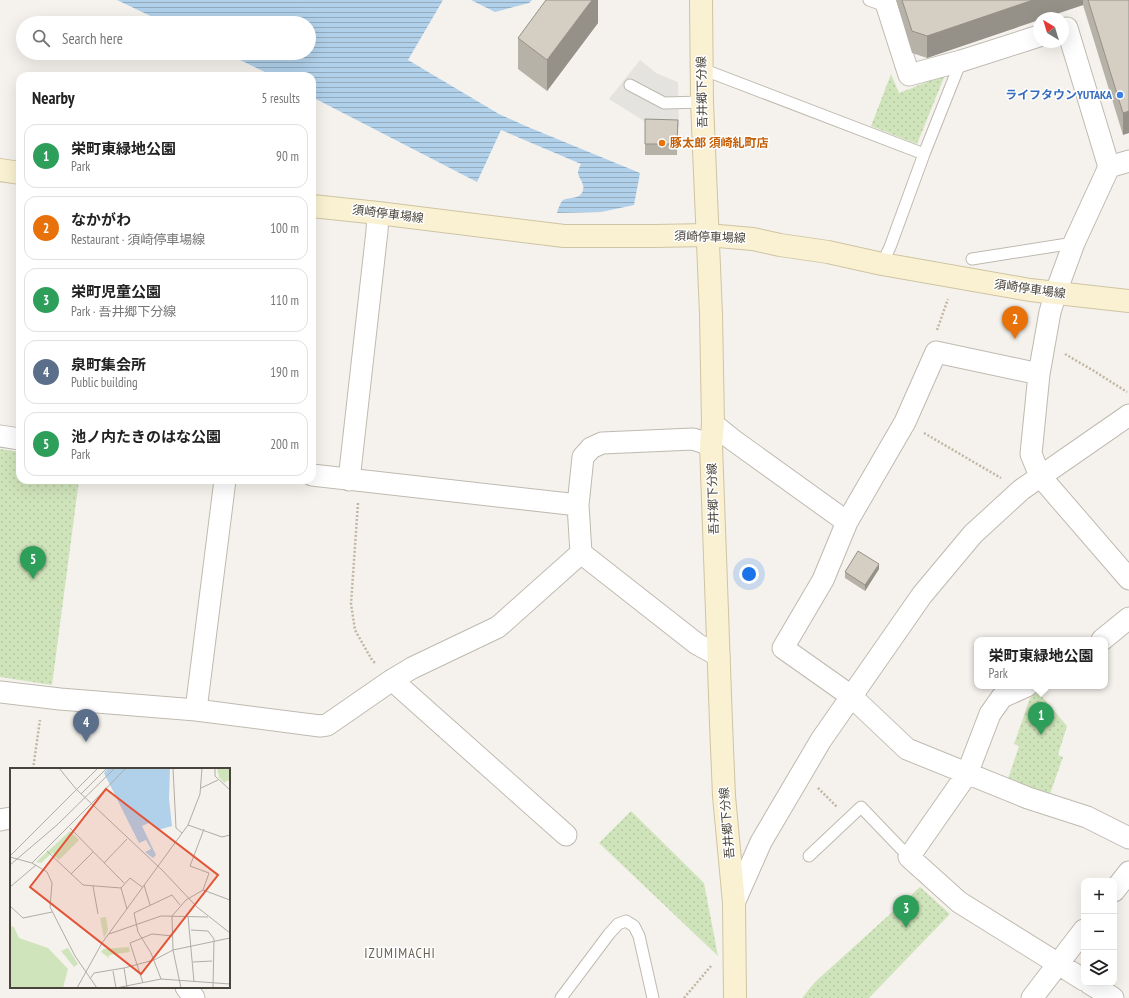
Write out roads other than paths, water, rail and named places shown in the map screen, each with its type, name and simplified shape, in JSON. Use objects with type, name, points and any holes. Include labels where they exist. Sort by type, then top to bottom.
[{"type":"main road","name":"吾井郷下分線","points":[[701,0],[702,102],[711,314],[713,424],[711,445],[724,796],[734,903],[735,998]]},
{"type":"main road","points":[[0,170],[16,172]]},
{"type":"main road","name":"須崎停車場線","points":[[316,206],[564,236],[707,235],[753,239],[780,245],[828,252],[882,264],[1030,290],[1129,301]]},
{"type":"street","points":[[881,2],[909,75],[961,61],[1033,38]]},
{"type":"street","points":[[1069,35],[1109,167],[1074,243],[1050,312],[1039,374],[1030,454],[1040,476],[1129,579]]},
{"type":"street","points":[[1109,167],[1129,161]]},
{"type":"street","points":[[355,480],[378,213]]},
{"type":"street","points":[[1039,374],[936,352],[905,422],[847,522],[823,580],[783,648],[851,696],[907,749],[1028,798],[1087,817],[1129,838]]},
{"type":"street","points":[[734,903],[761,842],[821,740],[922,595],[973,534],[1021,490],[1129,415]]},
{"type":"street","points":[[713,424],[847,522]]},
{"type":"street","points":[[0,436],[16,438]]},
{"type":"street","points":[[711,445],[693,439],[602,443],[591,448],[583,457],[578,505],[581,552],[697,644],[719,656]]},
{"type":"street","points":[[316,475],[578,505]]},
{"type":"street","points":[[196,710],[224,484]]},
{"type":"street","points":[[0,692],[196,710],[320,726],[327,725],[412,668],[498,627],[581,552]]},
{"type":"street","points":[[1106,637],[1129,618]]},
{"type":"street","points":[[392,680],[566,835]]},
{"type":"street","points":[[1020,689],[1002,697],[990,714],[967,774],[909,857],[959,902],[1081,978]]},
{"type":"street","points":[[0,820],[10,818]]},
{"type":"street","points":[[1117,887],[1129,872]]},
{"type":"street","points":[[1032,998],[1081,934]]},
{"type":"street","points":[[1094,986],[1113,998]]},
{"type":"street","points":[[187,988],[194,998]]},
{"type":"lane","points":[[882,264],[890,247],[924,154],[961,61]]},
{"type":"lane","points":[[702,69],[924,154]]},
{"type":"lane","points":[[630,85],[664,103],[702,102]]},
{"type":"lane","points":[[972,259],[1074,243]]},
{"type":"lane","points":[[809,856],[861,807],[909,857]]},
{"type":"lane","points":[[561,998],[609,934],[618,924],[626,921],[634,926],[639,936],[653,998]]},
{"type":"water","points":[[117,0],[443,0],[408,60],[499,114],[640,173],[634,205],[601,212],[557,213],[562,201],[579,196],[583,190],[578,173],[581,164],[501,130],[477,182],[316,99],[316,72],[265,72],[240,60],[316,60],[316,16],[150,16]]},
{"type":"water","points":[[471,0],[532,0],[529,3],[495,12]]},
{"type":"place","name":"ライフタウンYUTAKA","points":[[1120,95]]},
{"type":"place","name":"豚太郎 須崎糺町店","points":[[662,143]]},
{"type":"place","name":"なかがわ","points":[[1015,339]]},
{"type":"place","name":"池ノ内たきのはな公園","points":[[33,579]]},
{"type":"place","name":"栄町東緑地公園","points":[[1041,735]]},
{"type":"place","name":"泉町集会所","points":[[86,742]]},
{"type":"place","name":"栄町児童公園","points":[[906,928]]},
{"type":"district","name":"IZUMIMACHI","points":[[400,953]]}]
